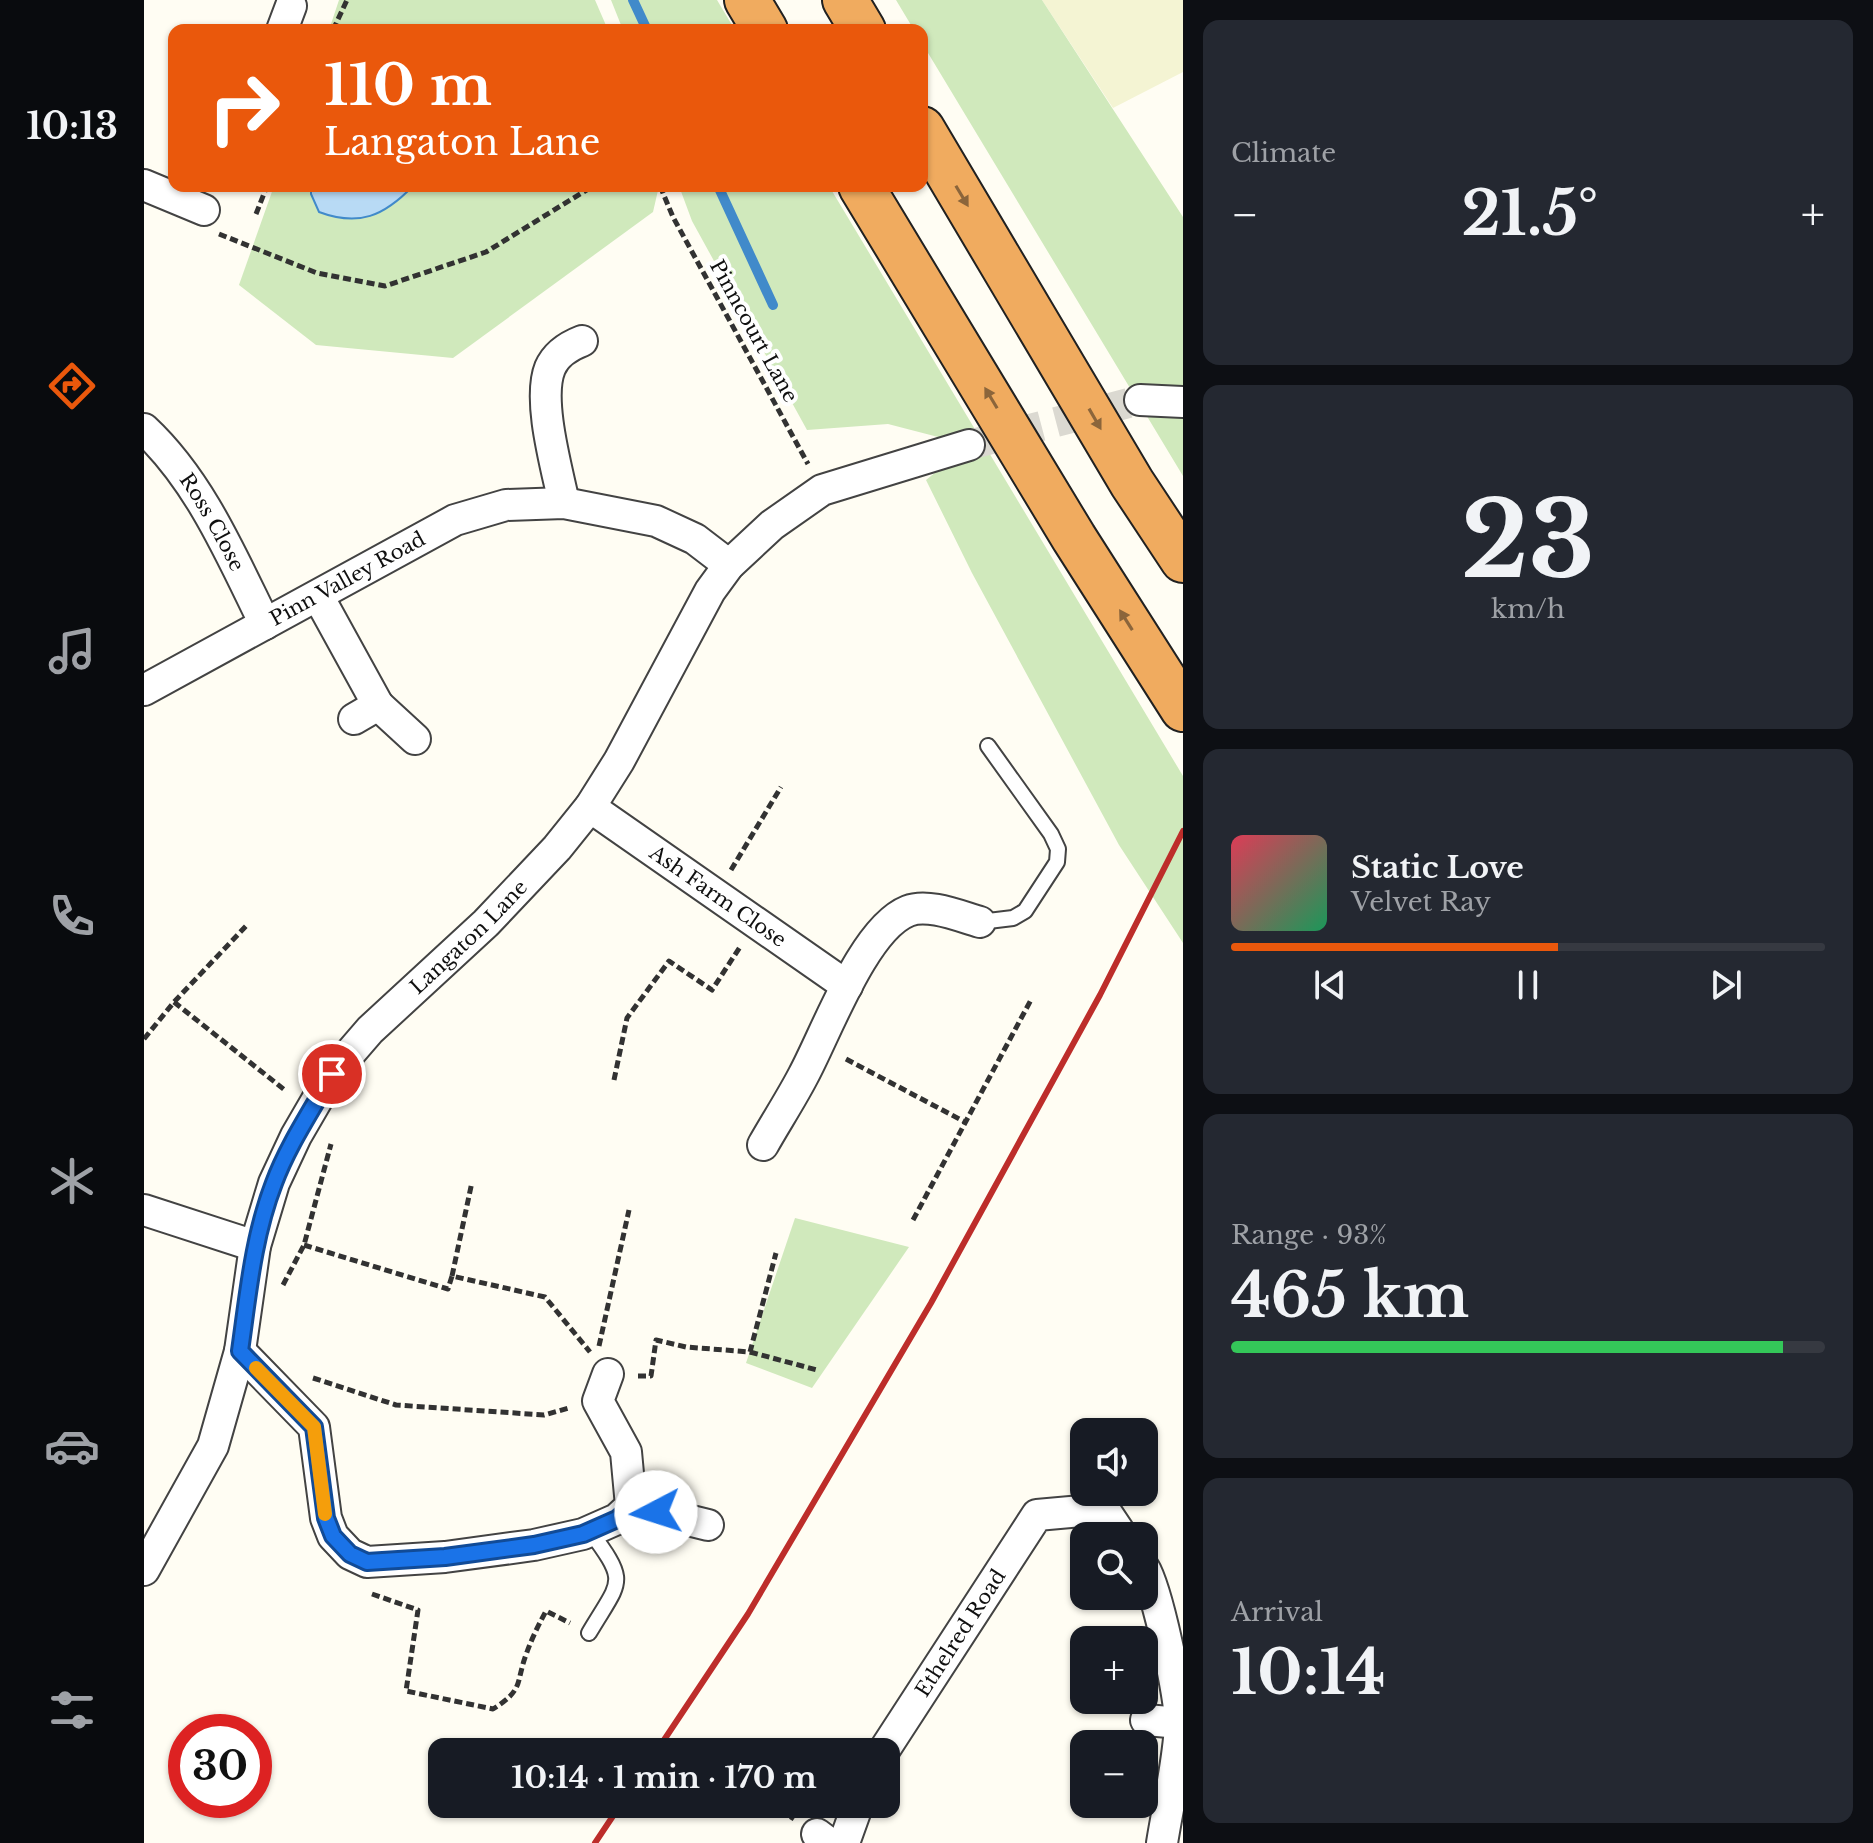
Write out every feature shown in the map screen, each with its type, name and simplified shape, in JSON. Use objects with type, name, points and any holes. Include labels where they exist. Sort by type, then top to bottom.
[{"type":"highway","points":[[747,0],[761,24]]},
{"type":"highway","points":[[845,0],[859,24]]},
{"type":"highway","points":[[928,139],[1132,483],[1183,560]]},
{"type":"highway","points":[[865,192],[1074,538],[1175,698]]},
{"type":"street","points":[[144,185],[168,192]]},
{"type":"street","points":[[170,192],[203,201]]},
{"type":"street","points":[[564,503],[547,415],[548,374],[557,357],[582,341]]},
{"type":"street","points":[[1140,400],[1183,402]]},
{"type":"street","name":"Ross Close","points":[[144,429],[163,447],[187,481],[265,624]]},
{"type":"street","name":"Langaton Lane","points":[[144,1570],[213,1446],[240,1351],[255,1246],[274,1183],[332,1074],[370,1030],[486,923],[557,848],[590,807],[619,761],[710,591],[729,565],[772,525],[822,490],[969,445]]},
{"type":"street","name":"Pinn Valley Road","points":[[144,690],[455,520],[506,505],[564,503],[656,521],[695,539],[729,565]]},
{"type":"street","points":[[318,596],[366,712],[415,739]]},
{"type":"street","name":"Ash Farm Close","points":[[590,807],[847,986]]},
{"type":"street","points":[[763,1145],[868,948],[898,916],[912,909],[928,910],[980,922]]},
{"type":"street","points":[[144,1210],[255,1246]]},
{"type":"street","points":[[240,1351],[314,1427],[326,1518],[333,1536],[350,1554],[367,1562],[445,1557],[534,1545],[590,1531],[617,1519],[631,1506]]},
{"type":"street","points":[[603,1387],[626,1452],[631,1506]]},
{"type":"street","points":[[631,1506],[708,1525]]},
{"type":"street","name":"Ethelred Road","points":[[892,1738],[1037,1515],[1104,1509],[1113,1522]]},
{"type":"street","points":[[1158,1609],[1180,1723],[1162,1843]]},
{"type":"street","points":[[1146,1720],[1180,1723]]},
{"type":"street","points":[[830,1840],[847,1818]]},
{"type":"lane","points":[[980,922],[1000,921],[1025,911],[1057,862],[1058,849],[1051,834],[988,746]]},
{"type":"lane","points":[[589,1633],[616,1588],[618,1572],[590,1531]]},
{"type":"path","points":[[336,24],[347,0]]},
{"type":"path","points":[[256,214],[265,192]]},
{"type":"path","points":[[243,244],[317,273],[385,286],[486,252],[583,192]]},
{"type":"path","name":"Pinncourt Lane","points":[[663,192],[673,217],[822,490]]},
{"type":"path","points":[[716,895],[781,787]]},
{"type":"path","points":[[614,1080],[627,1018],[669,961],[712,990],[756,923]]},
{"type":"path","points":[[144,1039],[174,1002],[246,926]]},
{"type":"path","points":[[913,1220],[1032,998]]},
{"type":"path","points":[[174,1002],[311,1111]]},
{"type":"path","points":[[819,1045],[965,1122]]},
{"type":"path","points":[[278,1294],[304,1245],[333,1138]]},
{"type":"path","points":[[304,1245],[448,1289],[472,1182]]},
{"type":"path","points":[[452,1276],[545,1297],[596,1359],[629,1210]]},
{"type":"path","points":[[750,1352],[776,1253]]},
{"type":"path","points":[[307,1376],[396,1405],[544,1415],[603,1387],[651,1376],[656,1340],[686,1347],[750,1352],[817,1370]]},
{"type":"path","points":[[350,1554],[348,1586],[418,1610],[406,1691],[493,1709],[509,1699],[519,1686],[526,1653],[546,1611],[589,1633]]},
{"type":"green space","points":[[339,0],[595,0],[605,24],[331,24]]},
{"type":"green space","points":[[611,0],[717,0],[731,24],[621,24]]},
{"type":"green space","points":[[896,0],[1042,0],[1183,217],[1183,476],[928,53],[928,24],[910,24]]},
{"type":"green space","points":[[1042,0],[1183,0],[1183,72],[1113,108]]},
{"type":"green space","points":[[272,192],[658,192],[653,212],[453,358],[316,345],[239,285]]},
{"type":"green space","points":[[681,192],[833,192],[1183,776],[1183,943],[1119,845],[972,573],[926,480],[969,445],[888,424],[807,430],[692,221]]},
{"type":"green space","points":[[795,1218],[909,1247],[812,1388],[746,1363]]},
{"type":"water","points":[[406,192],[392,205],[359,218],[319,212],[311,194]]},
{"type":"waterway","points":[[633,0],[644,24]]},
{"type":"waterway","points":[[721,192],[773,305]]},
{"type":"tunnel","points":[[969,445],[1140,400]]},
{"type":"railway","points":[[665,1738],[748,1614],[931,1303],[1100,995],[1183,831]]},
{"type":"railway","points":[[595,1843],[612,1818]]},
{"type":"slow traffic","points":[[256,1368],[314,1427],[325,1514]]},
{"type":"route","points":[[332,1074],[296,1136],[274,1183],[255,1246],[240,1351],[314,1427],[326,1518],[333,1536],[350,1554],[367,1562],[445,1557],[534,1545],[583,1534],[617,1519],[631,1506],[656,1512]]}]
